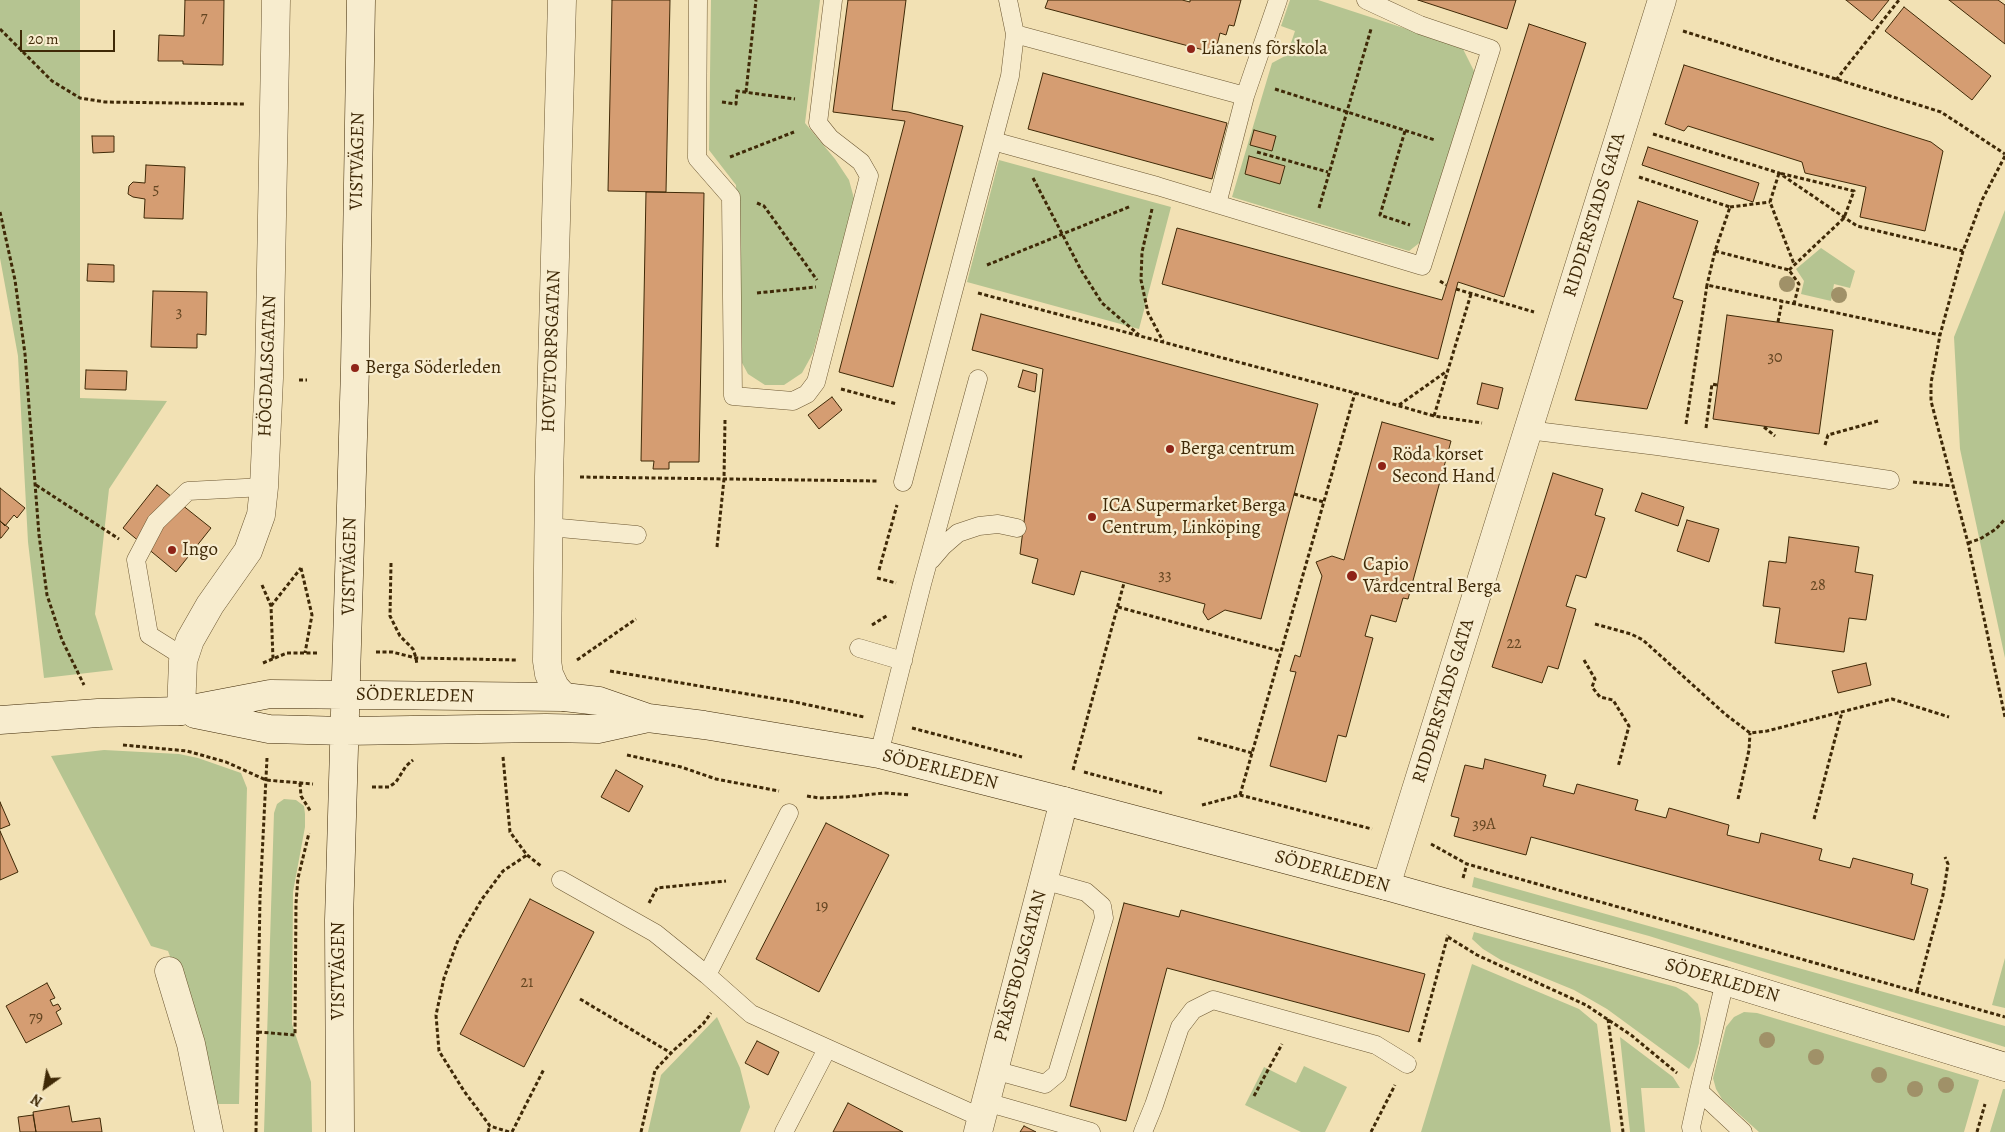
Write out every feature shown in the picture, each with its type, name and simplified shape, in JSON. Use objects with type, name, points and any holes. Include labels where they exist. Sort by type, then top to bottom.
[{"type":"main road","name":"HÖGDALSGATAN","points":[[181,711],[181,675],[184,657],[190,640],[210,605],[248,551],[261,515],[269,368],[276,0]]},
{"type":"main road","name":"VISTVÄGEN","points":[[340,1132],[339,920],[355,368],[361,0]]},
{"type":"main road","name":"HOVETORPSGATAN","points":[[562,0],[546,661],[555,687],[564,698]]},
{"type":"main road","name":"RIDDERSTADS GATA","points":[[1386,886],[1659,11]]},
{"type":"main road","name":"SÖDERLEDEN","points":[[0,720],[98,713],[181,711],[270,694],[564,698],[599,701],[648,718],[704,725],[879,754],[1064,801],[1386,886],[1724,981],[2005,1068]]},
{"type":"main road","name":"SÖDERLEDEN","points":[[181,711],[268,729],[345,731],[598,729],[648,718]]},
{"type":"main road","name":"PRÄSTBOLSGATAN","points":[[982,1117],[1064,801]]},
{"type":"main road","points":[[169,971],[191,1044],[209,1132]]},
{"type":"lane","points":[[698,0],[697,158],[731,197],[733,396],[793,401],[807,394],[816,382],[869,176],[861,162],[830,138],[818,123],[833,0]]},
{"type":"lane","points":[[903,482],[1010,76],[1015,34],[1008,0]]},
{"type":"lane","points":[[1217,204],[1247,89],[1278,0]]},
{"type":"lane","points":[[994,141],[1156,191],[1217,204],[1422,266],[1491,49],[1420,25],[1372,2]]},
{"type":"lane","points":[[1015,34],[1247,89]]},
{"type":"lane","points":[[879,754],[927,564],[978,379]]},
{"type":"lane","points":[[1528,430],[1657,446],[1890,480]]},
{"type":"lane","points":[[184,657],[148,635],[136,560],[156,522],[188,491],[264,486]]},
{"type":"lane","points":[[927,564],[958,533],[979,526],[998,524],[1017,528]]},
{"type":"lane","points":[[549,527],[637,535]]},
{"type":"lane","points":[[859,648],[903,661]]},
{"type":"lane","points":[[707,975],[789,812]]},
{"type":"lane","points":[[561,880],[655,933],[751,1014],[982,1117],[1091,1132]]},
{"type":"lane","points":[[994,1070],[1045,1084],[1057,1074],[1104,918],[1102,906],[1086,892],[1043,880]]},
{"type":"lane","points":[[1692,1132],[1691,1127],[1724,981]]},
{"type":"lane","points":[[1143,1132],[1180,1028],[1193,1010],[1213,1000],[1376,1044],[1407,1064]]},
{"type":"lane","points":[[784,1132],[827,1049]]},
{"type":"lane","points":[[1699,1091],[1744,1132]]},
{"type":"path","points":[[746,92],[756,0]]},
{"type":"path","points":[[1836,80],[1899,0]]},
{"type":"path","points":[[1312,234],[1346,112],[1372,2]]},
{"type":"path","points":[[1659,11],[1836,80],[1941,112],[2005,155],[1982,200],[1964,251],[1940,335],[1931,383],[1932,401],[1968,543],[2005,717]]},
{"type":"path","points":[[0,29],[52,81],[80,98],[105,102],[274,104]]},
{"type":"path","points":[[1247,89],[1346,112],[1460,148]]},
{"type":"path","points":[[697,99],[736,104],[737,91],[820,103]]},
{"type":"path","points":[[697,158],[726,159],[818,123]]},
{"type":"path","points":[[1404,131],[1380,215],[1433,232]]},
{"type":"path","points":[[1678,142],[1779,173],[1854,191],[1844,218],[1789,270]]},
{"type":"path","points":[[1233,146],[1328,172]]},
{"type":"path","points":[[1018,148],[1081,270],[1102,303],[1139,336]]},
{"type":"path","points":[[1610,167],[1730,207],[1770,202]]},
{"type":"path","points":[[1779,173],[1857,226],[1964,251]]},
{"type":"path","points":[[1779,173],[1770,202],[1794,264]]},
{"type":"path","points":[[956,282],[1156,191]]},
{"type":"path","points":[[1156,191],[1142,252],[1141,280],[1148,313],[1163,341]]},
{"type":"path","points":[[731,197],[748,198],[764,206],[821,286],[732,296]]},
{"type":"path","points":[[1685,432],[1707,284],[1715,251],[1730,207]]},
{"type":"path","points":[[0,212],[15,280],[24,345],[35,485],[47,594],[62,640],[86,688]]},
{"type":"path","points":[[1715,251],[1789,270],[1799,284],[1794,304]]},
{"type":"path","points":[[956,282],[1139,336],[1355,393],[1434,416],[1482,423]]},
{"type":"path","points":[[1707,284],[1940,335]]},
{"type":"path","points":[[1456,289],[1562,321]]},
{"type":"path","points":[[1434,416],[1471,294]]},
{"type":"path","points":[[1778,322],[1782,301]]},
{"type":"path","points":[[1399,406],[1448,371]]},
{"type":"path","points":[[816,382],[921,410]]},
{"type":"path","points":[[1705,435],[1712,384],[1717,385]]},
{"type":"path","points":[[1240,795],[1355,393]]},
{"type":"path","points":[[717,547],[724,479],[725,420],[733,396]]},
{"type":"path","points":[[1824,451],[1828,435],[1878,421]]},
{"type":"path","points":[[549,477],[903,482],[879,570]]},
{"type":"path","points":[[1890,480],[1953,486]]},
{"type":"path","points":[[35,485],[119,539],[136,560]]},
{"type":"path","points":[[1294,494],[1324,502]]},
{"type":"path","points":[[1968,543],[1980,539],[2005,519]]},
{"type":"path","points":[[391,563],[390,616],[400,636],[413,648],[416,658],[418,696]]},
{"type":"path","points":[[271,606],[301,568],[312,614],[305,653]]},
{"type":"path","points":[[1073,770],[1124,583]]},
{"type":"path","points":[[1118,607],[1280,651]]},
{"type":"path","points":[[571,665],[636,619]]},
{"type":"path","points":[[1596,624],[1632,634],[1643,640],[1725,714],[1750,733],[1767,731],[1892,699],[1949,717]]},
{"type":"path","points":[[1584,660],[1594,679],[1592,687],[1600,696],[1613,700],[1629,726],[1618,767]]},
{"type":"path","points":[[1814,819],[1842,712]]},
{"type":"path","points":[[115,744],[187,751],[226,762],[266,780],[343,786],[389,787],[396,782],[406,766],[419,755],[419,729]]},
{"type":"path","points":[[1738,799],[1749,750],[1750,733]]},
{"type":"path","points":[[1198,738],[1252,753]]},
{"type":"path","points":[[623,754],[681,767],[716,779],[780,791]]},
{"type":"path","points":[[503,756],[510,832],[527,855],[561,880]]},
{"type":"path","points":[[256,1132],[260,897],[266,780]]},
{"type":"path","points":[[300,783],[301,796],[311,812],[310,822]]},
{"type":"path","points":[[805,795],[819,798],[884,793],[915,796]]},
{"type":"path","points":[[258,1032],[295,1035],[296,903],[298,878],[310,832]]},
{"type":"path","points":[[527,855],[503,871],[482,899],[458,940],[444,978],[436,1015],[438,1051],[490,1126],[511,1132],[544,1069]]},
{"type":"path","points":[[1917,991],[1943,895],[1948,864],[1945,857]]},
{"type":"path","points":[[1467,864],[2005,1017]]},
{"type":"path","points":[[639,924],[656,888],[728,881],[750,891]]},
{"type":"path","points":[[1447,936],[1477,955],[1561,992],[1608,1018],[1699,1091]]},
{"type":"path","points":[[641,1132],[655,1070],[703,1024],[726,992]]},
{"type":"path","points":[[580,999],[671,1053]]},
{"type":"path","points":[[1608,1018],[1623,1132]]},
{"type":"path","points":[[1254,1096],[1293,1022]]},
{"type":"path","points":[[1977,1132],[1985,1104]]},
{"type":"path","points":[[488,1132],[490,1126]]},
{"type":"green space","points":[[0,0],[80,0],[80,398],[167,401],[109,489],[95,614],[113,670],[44,678],[28,542],[18,356],[0,258]]},
{"type":"green space","points":[[711,0],[820,0],[805,123],[835,159],[849,180],[855,202],[813,353],[802,373],[784,385],[765,385],[748,374],[741,361],[736,185],[709,150]]},
{"type":"green space","points":[[1290,0],[1318,0],[1462,47],[1476,75],[1427,237],[1409,251],[1232,197],[1272,63],[1287,55],[1295,31],[1281,26]]},
{"type":"green space","points":[[999,160],[1171,207],[1139,329],[967,282]]},
{"type":"green space","points":[[2005,210],[2005,658],[1960,449],[1954,337]]},
{"type":"green space","points":[[1821,248],[1855,271],[1850,288],[1834,284],[1831,301],[1801,294],[1804,281],[1796,269]]},
{"type":"green space","points":[[104,750],[179,754],[198,758],[241,773],[247,788],[239,1104],[210,1104],[193,1017],[168,951],[151,946],[51,756]]},
{"type":"green space","points":[[284,799],[296,800],[304,806],[305,814],[305,827],[293,892],[292,1024],[311,1082],[312,1132],[264,1132],[274,813],[277,804]]},
{"type":"green space","points":[[1474,877],[2005,1026],[2005,1047],[1649,936],[1472,887]]},
{"type":"green space","points":[[1474,932],[1676,987],[1687,993],[1698,1004],[1701,1019],[1699,1043],[1689,1069],[1607,1009],[1574,990],[1501,960],[1483,949],[1472,939]]},
{"type":"green space","points":[[2005,958],[2005,1008],[1992,1005]]},
{"type":"green space","points":[[1472,964],[1579,1009],[1597,1024],[1611,1132],[1421,1132]]},
{"type":"green space","points":[[1744,1012],[1757,1013],[1979,1080],[1964,1132],[1759,1132],[1722,1099],[1716,1089],[1713,1078],[1726,1027],[1734,1017]]},
{"type":"green space","points":[[717,1017],[740,1068],[750,1107],[740,1132],[648,1132],[661,1075]]},
{"type":"green space","points":[[1620,1037],[1673,1077],[1680,1088],[1641,1088],[1645,1132],[1630,1132]]},
{"type":"green space","points":[[1304,1066],[1347,1087],[1325,1132],[1301,1132],[1245,1105],[1264,1067],[1296,1083]]},
{"type":"green space","points":[[2003,1089],[2005,1089],[2005,1132],[1990,1132]]},
{"type":"building","points":[[185,0],[224,0],[223,65],[183,64],[183,61],[158,61],[159,35],[184,36]]},
{"type":"building","points":[[612,0],[670,0],[666,192],[608,191]]},
{"type":"building","points":[[848,0],[906,0],[892,110],[908,112],[963,126],[893,387],[839,372],[905,121],[833,112]]},
{"type":"building","points":[[1048,0],[1182,0],[1190,2],[1190,0],[1241,0],[1234,26],[1229,25],[1226,35],[1220,33],[1215,53],[1045,8]]},
{"type":"building","points":[[1418,0],[1516,0],[1507,29]]},
{"type":"building","points":[[1846,0],[1889,0],[1872,21]]},
{"type":"building","points":[[1949,0],[1998,0],[2005,5],[2005,44]]},
{"type":"building","points":[[1904,7],[1991,76],[1972,100],[1885,31]]},
{"type":"building","points":[[1529,24],[1586,43],[1504,297],[1458,282],[1438,359],[1162,284],[1177,228],[1442,300]]},
{"type":"building","points":[[1684,65],[1931,142],[1943,151],[1925,231],[1860,217],[1866,187],[1805,173],[1802,162],[1688,126],[1684,131],[1665,124]]},
{"type":"building","points":[[1043,73],[1227,123],[1212,179],[1028,129]]},
{"type":"building","points":[[1254,130],[1276,136],[1272,151],[1250,145]]},
{"type":"building","points":[[92,136],[114,136],[114,152],[93,153]]},
{"type":"building","points":[[1648,147],[1759,183],[1753,202],[1642,165]]},
{"type":"building","points":[[1249,156],[1285,166],[1280,184],[1245,174]]},
{"type":"building","points":[[146,165],[185,167],[183,219],[144,218],[145,199],[128,194],[129,186],[133,182],[145,183]]},
{"type":"building","points":[[646,192],[704,193],[699,462],[669,462],[669,469],[653,469],[654,461],[641,461]]},
{"type":"building","points":[[1638,201],[1698,221],[1673,298],[1683,301],[1647,409],[1575,400]]},
{"type":"building","points":[[88,264],[114,265],[114,282],[87,281]]},
{"type":"building","points":[[153,291],[207,292],[206,335],[197,334],[197,348],[151,347]]},
{"type":"building","name":"Berga centrum","points":[[981,314],[1318,404],[1261,619],[1225,610],[1208,620],[1203,612],[1205,604],[1081,571],[1074,595],[1032,583],[1038,559],[1020,554],[1043,369],[972,350]]},
{"type":"building","points":[[1727,315],[1833,330],[1819,434],[1713,419]]},
{"type":"building","points":[[86,370],[127,371],[126,390],[85,389]]},
{"type":"building","points":[[1023,370],[1037,374],[1035,392],[1018,387]]},
{"type":"building","points":[[1482,383],[1503,388],[1498,409],[1477,404]]},
{"type":"building","points":[[832,397],[842,410],[819,429],[808,415]]},
{"type":"building","points":[[1382,422],[1451,441],[1408,599],[1403,598],[1396,622],[1371,615],[1365,636],[1373,638],[1346,737],[1338,735],[1326,782],[1270,766],[1296,672],[1290,671],[1295,655],[1300,657],[1322,576],[1316,562],[1332,556],[1344,560]]},
{"type":"building","points":[[1553,473],[1603,489],[1595,515],[1605,518],[1586,578],[1576,575],[1566,606],[1576,609],[1558,669],[1548,666],[1542,683],[1492,667]]},
{"type":"building","name":"Ingo","points":[[157,485],[211,528],[176,572],[123,528]]},
{"type":"building","points":[[0,488],[25,508],[17,518],[14,515],[5,526],[0,521]]},
{"type":"building","points":[[1642,493],[1684,507],[1678,526],[1635,511]]},
{"type":"building","points":[[1687,520],[1719,529],[1709,562],[1677,551]]},
{"type":"building","points":[[0,521],[9,528],[1,538],[0,538]]},
{"type":"building","points":[[1789,537],[1859,547],[1855,572],[1873,575],[1866,620],[1849,618],[1844,652],[1775,643],[1780,608],[1763,606],[1769,561],[1786,563]]},
{"type":"building","points":[[1866,663],[1871,685],[1838,693],[1832,671]]},
{"type":"building","points":[[1485,759],[1546,775],[1543,786],[1574,794],[1577,784],[1638,800],[1635,810],[1666,818],[1669,808],[1729,825],[1727,835],[1759,843],[1761,833],[1822,849],[1819,860],[1850,868],[1853,858],[1913,874],[1911,884],[1928,889],[1914,940],[1531,837],[1526,855],[1454,836],[1459,818],[1451,816],[1465,765],[1483,769]]},
{"type":"building","points":[[616,770],[643,786],[629,812],[601,797]]},
{"type":"building","points":[[0,802],[10,825],[0,829]]},
{"type":"building","points":[[826,823],[889,855],[819,992],[756,959]]},
{"type":"building","points":[[0,831],[18,872],[0,880]]},
{"type":"building","points":[[530,899],[594,932],[524,1067],[460,1034]]},
{"type":"building","points":[[1124,903],[1179,917],[1181,910],[1425,974],[1409,1032],[1167,968],[1126,1121],[1070,1106]]},
{"type":"building","points":[[47,983],[55,998],[50,1000],[53,1006],[58,1004],[61,1009],[56,1012],[62,1024],[26,1043],[6,1006]]},
{"type":"building","points":[[757,1041],[779,1052],[768,1075],[745,1063]]},
{"type":"building","points":[[848,1103],[903,1132],[833,1132]]},
{"type":"building","points":[[69,1106],[72,1122],[100,1118],[102,1132],[36,1132],[33,1112]]},
{"type":"building","points":[[33,1115],[36,1132],[20,1132],[18,1117]]},
{"type":"building","points":[[1024,1126],[1036,1132],[1020,1132]]},
{"type":"place","name":"Lianens förskola","points":[[1191,49]]},
{"type":"place","name":"Berga Söderleden","points":[[355,368]]},
{"type":"place","name":"Berga centrum","points":[[1170,449]]},
{"type":"place","name":"Röda korset Second Hand","points":[[1382,466]]},
{"type":"place","name":"ICA Supermarket Berga Centrum, Linköping","points":[[1092,517]]},
{"type":"place","name":"Ingo","points":[[172,550]]},
{"type":"place","name":"Capio Vårdcentral Berga","points":[[1352,576]]}]
